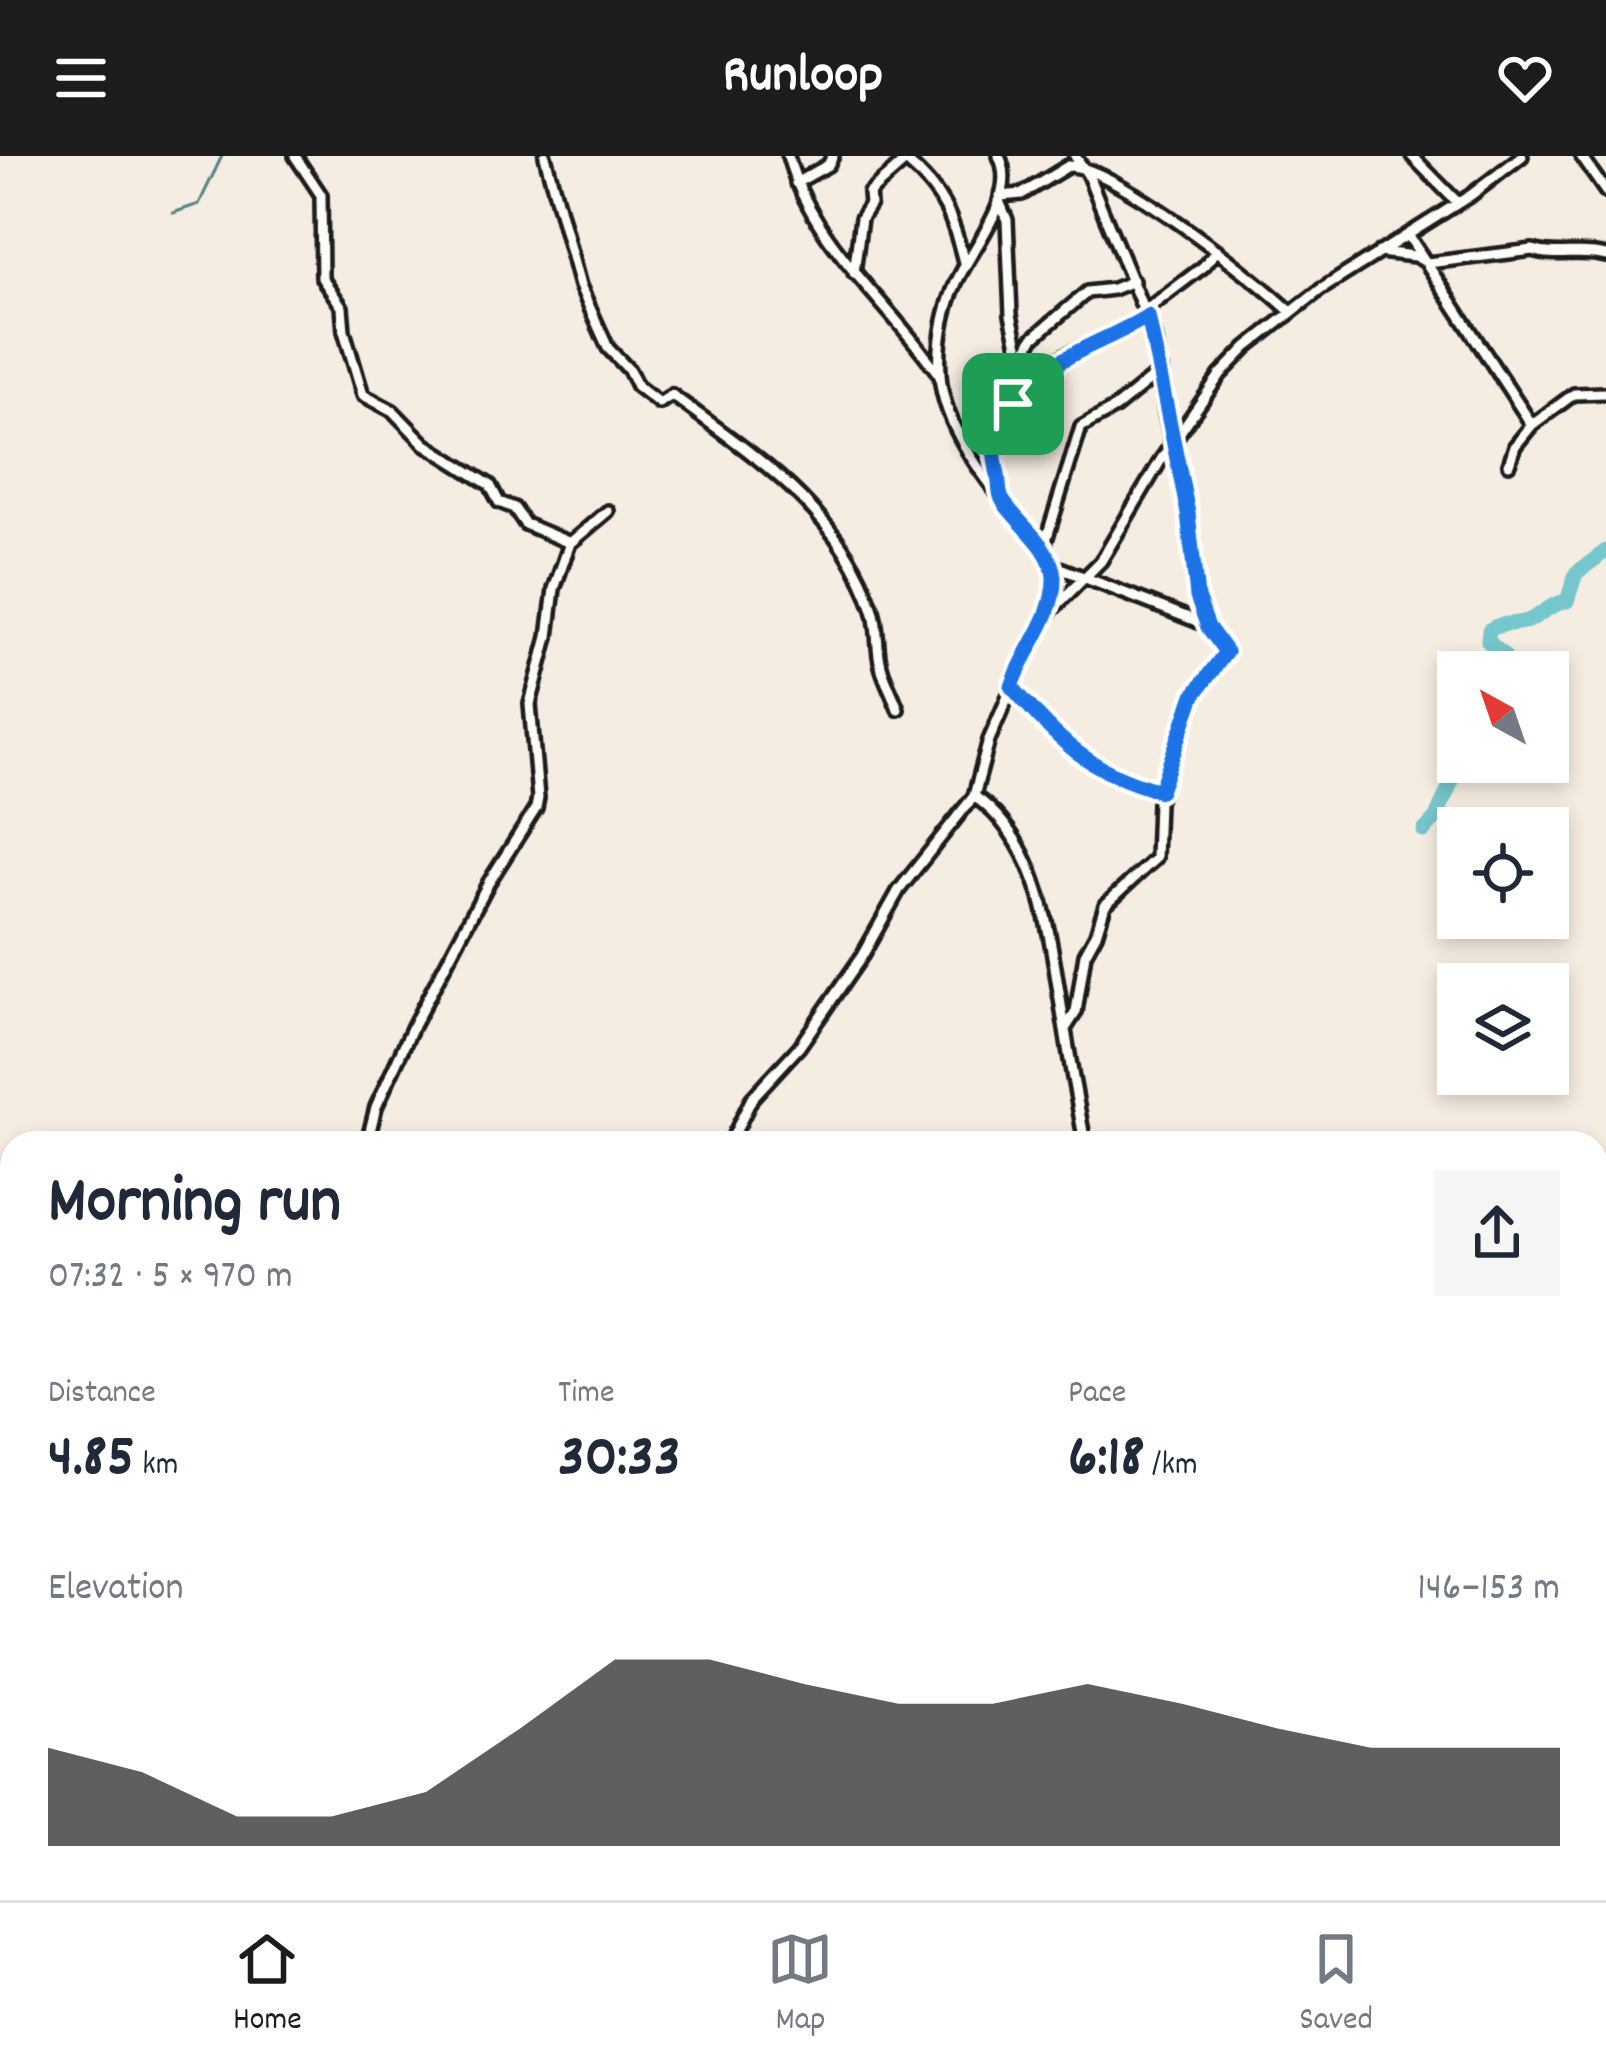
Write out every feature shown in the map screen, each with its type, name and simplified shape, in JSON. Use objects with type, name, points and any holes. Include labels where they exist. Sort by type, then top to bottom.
[{"type":"street","points":[[295,156],[321,195],[322,278],[342,307],[344,332],[364,395],[393,411],[425,445],[490,485],[499,502],[514,508],[525,524],[570,543]]},
{"type":"street","points":[[545,156],[580,286],[608,348],[644,393],[659,403],[672,395],[745,446],[826,523],[870,603],[880,665],[898,710]]},
{"type":"street","points":[[788,156],[796,183],[854,273],[940,376],[955,423],[999,495],[1052,565],[1052,610]]},
{"type":"street","points":[[796,183],[828,165],[833,156]]},
{"type":"street","points":[[940,376],[946,314],[999,198],[1005,168],[999,156]]},
{"type":"street","points":[[1065,1029],[1076,1012],[1084,955],[1105,905],[1156,858],[1160,791],[1194,695],[1226,655],[1208,627],[1192,577],[1188,513],[1147,313],[1075,156]]},
{"type":"street","points":[[1412,156],[1458,203]]},
{"type":"street","points":[[736,1131],[752,1098],[799,1047],[862,956],[899,890],[974,796],[989,740],[1035,634],[1110,548],[1173,442],[1234,359],[1291,312],[1522,156]]},
{"type":"street","points":[[1581,156],[1606,192]]},
{"type":"street","points":[[854,273],[869,193],[909,158],[951,213],[964,266]]},
{"type":"street","points":[[999,198],[1022,194],[1064,167],[1083,166],[1104,175],[1216,250],[1291,312]]},
{"type":"street","points":[[999,198],[1007,220],[1011,315],[1022,362]]},
{"type":"street","points":[[1408,235],[1532,424]]},
{"type":"street","points":[[999,495],[995,434],[1013,404],[1040,374],[1066,355],[1147,313],[1216,250]]},
{"type":"street","points":[[1379,252],[1415,256],[1428,263],[1533,250],[1606,256]]},
{"type":"street","points":[[1013,404],[1033,338],[1076,298],[1132,281]]},
{"type":"street","points":[[1043,550],[1081,428],[1162,370]]},
{"type":"street","points":[[1509,464],[1515,446],[1532,424],[1574,394],[1606,393]]},
{"type":"street","points":[[370,1131],[413,1026],[489,882],[535,810],[531,697],[548,637],[554,589],[570,543],[608,511]]},
{"type":"street","points":[[1052,565],[1208,627]]},
{"type":"street","points":[[1012,687],[1065,743],[1094,765],[1111,776],[1160,791]]},
{"type":"street","points":[[974,796],[1005,823],[1040,895],[1083,1131]]},
{"type":"waterway","points":[[173,213],[199,204],[222,156]]},
{"type":"waterway","points":[[1499,651],[1488,641],[1489,630],[1530,620],[1567,601],[1576,573],[1606,551]]},
{"type":"waterway","points":[[1424,831],[1436,818],[1451,783]]},
{"type":"route","points":[[1148,316],[1184,489],[1192,577],[1208,627],[1226,652],[1194,695],[1160,791],[1111,776],[1094,765],[1065,743],[1012,687],[1035,634],[1052,610],[1054,576],[1049,559],[999,495],[993,446],[1013,404],[1047,367],[1148,316]]}]
